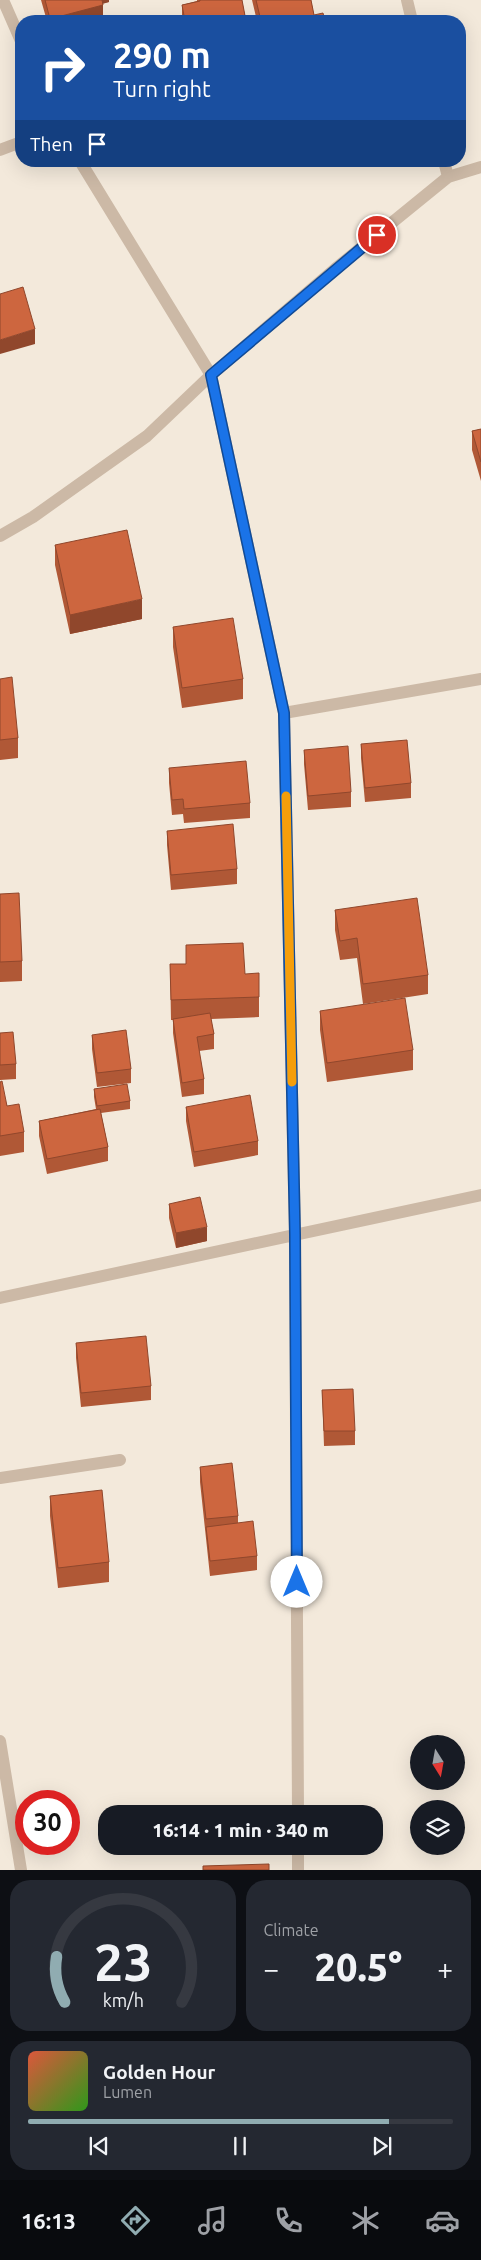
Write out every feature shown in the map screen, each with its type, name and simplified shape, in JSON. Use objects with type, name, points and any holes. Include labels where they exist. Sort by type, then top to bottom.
[{"type":"street","points":[[3,0],[15,27]]},
{"type":"street","points":[[407,0],[411,15]]},
{"type":"street","points":[[0,150],[15,144]]},
{"type":"street","points":[[0,536],[33,517],[148,436],[211,375],[335,269],[448,177],[481,166]]},
{"type":"street","points":[[84,167],[211,375],[284,713],[295,1234],[298,1805]]},
{"type":"street","points":[[446,167],[448,177]]},
{"type":"street","points":[[284,713],[481,679]]},
{"type":"street","points":[[0,1298],[481,1195]]},
{"type":"street","points":[[0,1478],[120,1460]]},
{"type":"street","points":[[0,1741],[21,1870]]},
{"type":"street","points":[[298,1855],[298,1870]]},
{"type":"building","points":[[45,0],[102,0],[103,5],[65,15],[49,15]]},
{"type":"building","points":[[242,0],[245,15],[184,15],[182,5],[200,1]]},
{"type":"building","points":[[256,0],[311,0],[314,15],[260,15]]},
{"type":"building","points":[[23,287],[35,329],[0,340],[0,294]]},
{"type":"building","points":[[481,429],[481,462],[472,431]]},
{"type":"building","points":[[127,530],[142,599],[70,615],[55,545]]},
{"type":"building","points":[[233,618],[243,679],[182,688],[173,627]]},
{"type":"building","points":[[12,677],[18,738],[0,740],[0,679]]},
{"type":"building","points":[[407,740],[411,783],[365,788],[361,744]]},
{"type":"building","points":[[348,746],[351,792],[308,796],[304,750]]},
{"type":"building","points":[[246,761],[250,803],[184,809],[183,799],[172,800],[169,768]]},
{"type":"building","points":[[233,824],[237,869],[171,875],[167,831]]},
{"type":"building","points":[[19,893],[22,961],[0,962],[0,894]]},
{"type":"building","points":[[417,898],[428,975],[363,984],[357,938],[340,941],[335,910]]},
{"type":"building","points":[[243,943],[245,974],[259,973],[259,997],[171,1000],[170,964],[186,964],[186,945]]},
{"type":"building","points":[[405,998],[413,1050],[327,1063],[320,1011]]},
{"type":"building","points":[[210,1013],[214,1034],[197,1037],[204,1079],[182,1083],[173,1019]]},
{"type":"building","points":[[126,1030],[131,1069],[97,1073],[92,1035]]},
{"type":"building","points":[[13,1032],[16,1064],[0,1065],[0,1033]]},
{"type":"building","points":[[2,1081],[7,1106],[19,1104],[24,1132],[0,1136],[0,1082]]},
{"type":"building","points":[[127,1084],[130,1101],[97,1106],[94,1089]]},
{"type":"building","points":[[250,1095],[258,1141],[194,1152],[186,1107]]},
{"type":"building","points":[[100,1109],[108,1147],[47,1159],[39,1121]]},
{"type":"building","points":[[200,1197],[207,1227],[176,1233],[169,1204]]},
{"type":"building","points":[[146,1336],[151,1386],[81,1393],[76,1343]]},
{"type":"building","points":[[353,1389],[355,1431],[324,1431],[322,1390]]},
{"type":"building","points":[[232,1463],[238,1516],[206,1519],[200,1467]]},
{"type":"building","points":[[102,1490],[109,1562],[58,1568],[50,1496]]},
{"type":"building","points":[[253,1521],[257,1556],[210,1561],[206,1527]]},
{"type":"building","points":[[269,1864],[269,1870],[203,1870],[203,1866]]},
{"type":"slow traffic","points":[[286,796],[292,1082]]},
{"type":"route","points":[[297,1582],[295,1234],[284,713],[211,375],[377,235]]}]
